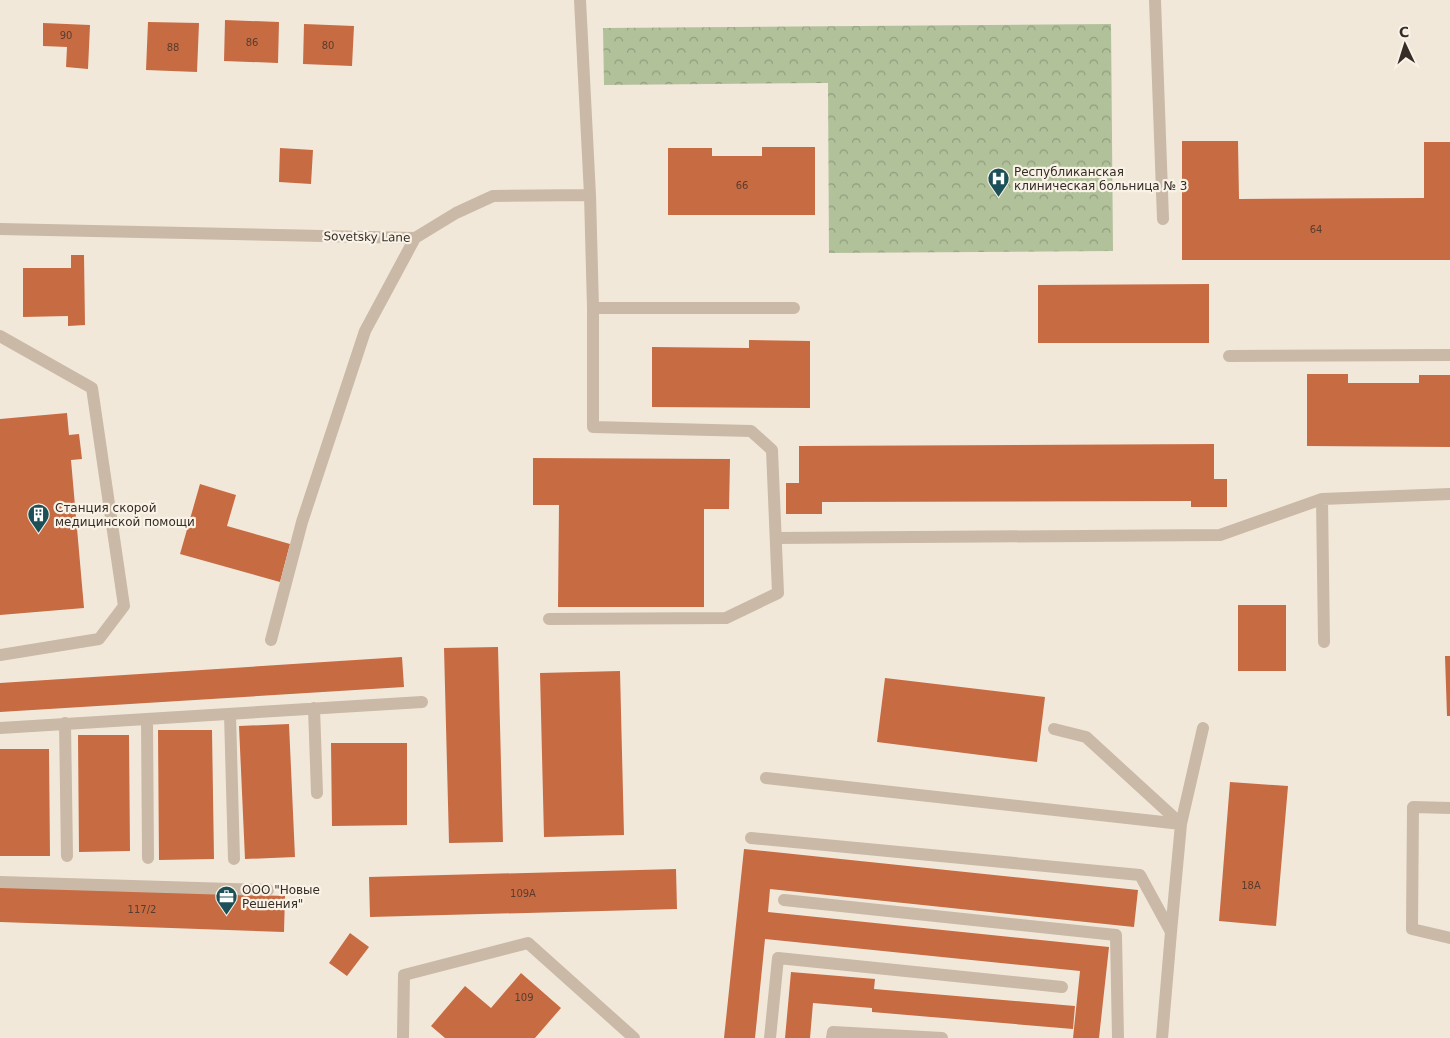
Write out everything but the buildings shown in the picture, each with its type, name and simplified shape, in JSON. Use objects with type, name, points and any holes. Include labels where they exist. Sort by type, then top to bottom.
[{"type":"street","points":[[549,618],[726,618],[778,593],[772,450],[751,431],[593,427],[593,308],[590,194],[580,0]]},
{"type":"street","points":[[1155,0],[1163,219]]},
{"type":"street","name":"Sovetsky Lane","points":[[0,229],[415,238],[456,213],[493,196],[590,194]]},
{"type":"street","points":[[270,640],[302,522],[365,331],[415,238]]},
{"type":"street","points":[[593,308],[794,308]]},
{"type":"street","points":[[0,336],[92,388],[124,606],[99,639],[0,655]]},
{"type":"street","points":[[1229,356],[1450,355]]},
{"type":"street","points":[[776,538],[1220,535],[1322,499],[1450,494]]},
{"type":"street","points":[[1322,499],[1324,642]]},
{"type":"street","points":[[0,728],[422,702]]},
{"type":"street","points":[[314,708],[317,793]]},
{"type":"street","points":[[230,714],[234,859]]},
{"type":"street","points":[[147,718],[148,858]]},
{"type":"street","points":[[65,723],[67,856]]},
{"type":"street","points":[[1162,1038],[1181,824],[1203,728]]},
{"type":"street","points":[[1054,729],[1086,737],[1181,824]]},
{"type":"street","points":[[766,778],[1181,824]]},
{"type":"street","points":[[1450,808],[1412,807],[1412,929],[1450,938]]},
{"type":"street","points":[[751,838],[1140,875],[1170,932]]},
{"type":"street","points":[[0,882],[268,890]]},
{"type":"street","points":[[784,900],[1116,934],[1118,1038]]},
{"type":"street","points":[[403,1038],[404,975],[528,943],[634,1038]]},
{"type":"street","points":[[770,1038],[778,958],[1062,987]]},
{"type":"street","points":[[832,1038],[833,1032],[942,1038]]},
{"type":"green space","points":[[1111,24],[1113,251],[829,253],[828,83],[604,85],[603,28]]},
{"type":"place","name":"Республиканская клиническая больница № 3","points":[[998,198]]},
{"type":"place","name":"Станция скорой медицинской помощи","points":[[39,534]]},
{"type":"place","name":"ООО \"Новые Решения\"","points":[[226,916]]}]
